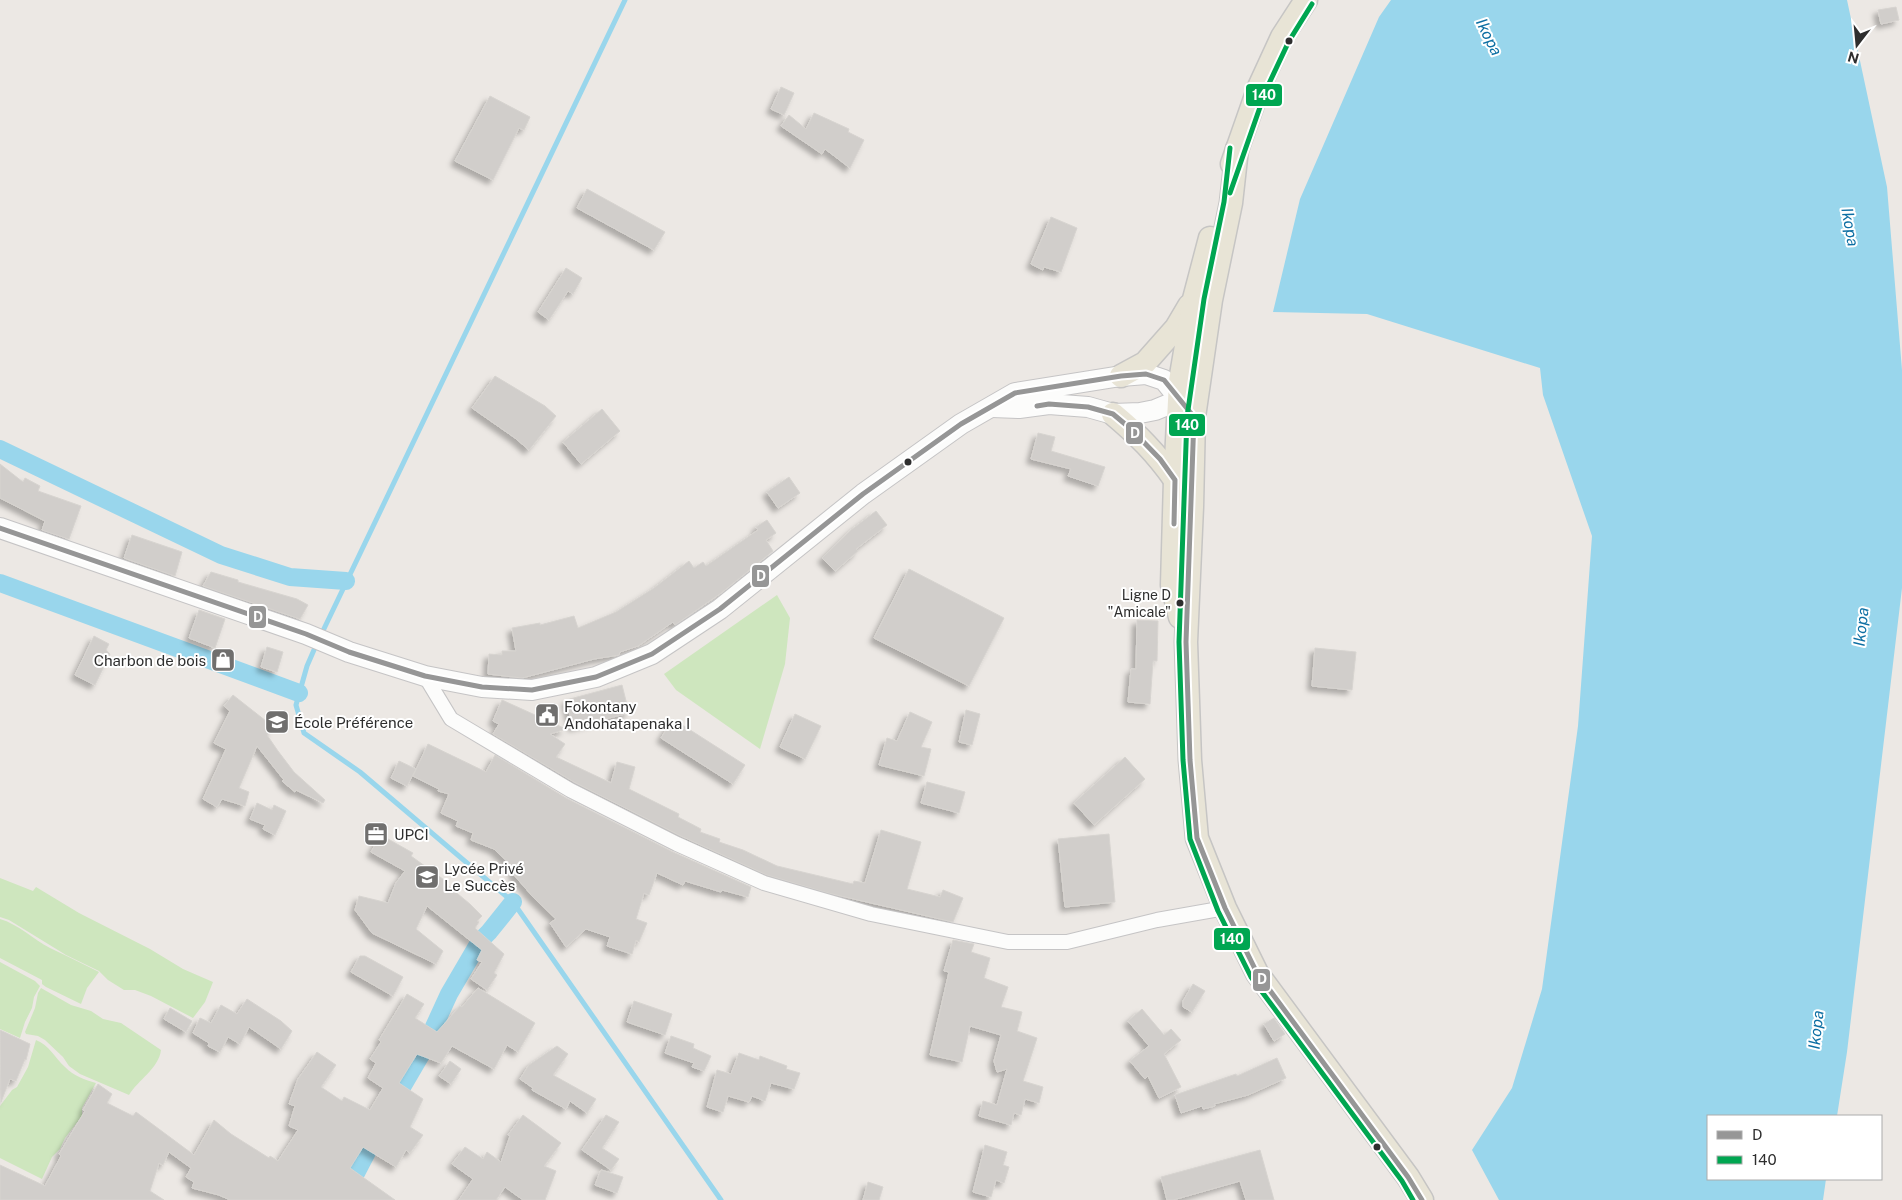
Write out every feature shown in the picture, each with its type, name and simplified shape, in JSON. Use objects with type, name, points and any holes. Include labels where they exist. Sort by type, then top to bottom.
[{"type":"main road","points":[[1186,642],[1172,585],[1180,381],[1194,299],[1219,202],[1259,87],[1282,37],[1306,0]]},
{"type":"main road","points":[[1237,149],[1231,203],[1211,300],[1197,384],[1194,417],[1186,642],[1190,760],[1197,838],[1225,908],[1257,973],[1408,1177],[1422,1200]]},
{"type":"main road","points":[[1121,376],[1145,363],[1176,328],[1194,299]]},
{"type":"main road","points":[[1113,414],[1148,445],[1160,458],[1175,480]]},
{"type":"street","points":[[0,528],[306,634],[338,648],[425,676],[482,687],[532,690],[596,677],[652,654],[720,609],[863,494],[961,424],[1015,394],[1121,376],[1146,374],[1164,380],[1194,417]]},
{"type":"street","points":[[992,407],[1019,408],[1049,404],[1088,407],[1113,414],[1140,413],[1155,410],[1179,400],[1197,384]]},
{"type":"street","points":[[425,676],[452,719],[570,790],[677,844],[764,883],[862,912],[1008,942],[1067,942],[1157,920],[1225,908]]},
{"type":"green space","points":[[777,595],[790,618],[785,664],[760,749],[676,690],[664,674]]},
{"type":"green space","points":[[0,878],[33,891],[36,887],[79,913],[150,949],[183,969],[213,982],[205,1002],[193,1018],[151,996],[135,990],[124,990],[108,980],[99,971],[66,955],[9,920],[0,917]]},
{"type":"green space","points":[[0,919],[13,924],[50,948],[99,972],[87,988],[81,1004],[46,987],[42,984],[42,980],[0,958]]},
{"type":"green space","points":[[0,962],[35,981],[40,986],[34,997],[32,1008],[20,1038],[0,1029]]},
{"type":"green space","points":[[41,988],[71,1005],[91,1011],[103,1019],[121,1023],[161,1050],[156,1063],[129,1095],[80,1074],[69,1066],[63,1057],[45,1040],[38,1036],[26,1034],[25,1032]]},
{"type":"green space","points":[[36,1040],[48,1048],[72,1073],[96,1083],[82,1108],[82,1116],[65,1138],[60,1149],[52,1157],[42,1179],[0,1158],[0,1106],[12,1090],[17,1087],[28,1067]]},
{"type":"water","name":"Ikopa","points":[[1391,0],[1847,0],[1887,187],[1902,370],[1902,588],[1847,1052],[1837,1115],[1707,1115],[1707,1180],[1826,1180],[1823,1200],[1499,1200],[1472,1150],[1512,1088],[1542,989],[1578,726],[1592,536],[1543,395],[1540,368],[1367,314],[1273,312],[1300,199],[1379,17]]},
{"type":"building","points":[[1896,7],[1899,20],[1881,24],[1878,10]]},
{"type":"building","points":[[781,87],[794,93],[784,115],[771,109]]},
{"type":"building","points":[[490,96],[530,117],[524,130],[519,128],[493,180],[455,161]]},
{"type":"building","points":[[814,113],[849,129],[848,132],[864,140],[850,168],[825,149],[822,154],[781,126],[789,115],[806,129]]},
{"type":"building","points":[[587,189],[665,232],[654,250],[577,208]]},
{"type":"building","points":[[1051,217],[1077,228],[1061,272],[1044,267],[1043,270],[1031,264]]},
{"type":"building","points":[[566,268],[582,278],[573,294],[568,291],[549,320],[538,312]]},
{"type":"building","points":[[495,376],[545,406],[556,416],[529,450],[472,408]]},
{"type":"building","points":[[602,409],[620,431],[581,464],[563,442]]},
{"type":"building","points":[[1038,433],[1055,437],[1051,451],[1105,467],[1098,486],[1068,476],[1071,469],[1031,459]]},
{"type":"building","points":[[0,464],[23,482],[25,478],[40,486],[38,491],[81,506],[69,539],[42,530],[45,521],[0,498]]},
{"type":"building","points":[[789,477],[800,493],[778,508],[767,492]]},
{"type":"building","points":[[876,511],[887,525],[856,549],[858,551],[835,571],[822,558],[851,530]]},
{"type":"building","points":[[767,520],[776,533],[766,540],[773,551],[721,593],[675,625],[673,622],[638,646],[620,652],[619,655],[594,659],[522,678],[488,674],[489,654],[502,655],[502,651],[516,651],[512,628],[540,623],[540,625],[574,616],[578,628],[616,612],[654,588],[689,561],[694,568],[703,562],[706,566],[758,530],[756,527]]},
{"type":"building","points":[[132,535],[182,552],[175,576],[124,558]]},
{"type":"building","points":[[909,569],[1004,618],[969,686],[874,638]]},
{"type":"building","points":[[211,572],[297,599],[308,605],[300,619],[203,586]]},
{"type":"building","points":[[199,610],[225,619],[215,648],[189,638]]},
{"type":"building","points":[[1137,620],[1158,621],[1157,661],[1153,661],[1150,704],[1128,702],[1131,669],[1136,669]]},
{"type":"building","points":[[94,636],[109,644],[106,650],[110,654],[95,685],[75,675]]},
{"type":"building","points":[[267,647],[283,652],[277,672],[261,667]]},
{"type":"building","points":[[1315,648],[1356,652],[1352,690],[1312,686]]},
{"type":"building","points":[[622,685],[629,713],[573,727],[566,700]]},
{"type":"building","points":[[233,695],[266,721],[272,732],[267,735],[278,751],[294,772],[325,800],[323,803],[296,790],[295,792],[282,781],[284,780],[257,746],[239,788],[249,792],[245,806],[222,799],[217,807],[203,799],[226,749],[214,743],[230,711],[224,706]]},
{"type":"building","points":[[502,700],[566,729],[550,734],[565,744],[556,757],[611,783],[617,762],[635,767],[629,789],[679,814],[678,817],[701,829],[700,832],[720,839],[719,842],[743,850],[777,866],[853,884],[854,881],[865,883],[881,830],[921,842],[907,889],[940,897],[943,890],[963,898],[953,922],[828,893],[767,875],[681,836],[574,782],[493,734],[499,724],[493,721]]},
{"type":"building","points":[[966,710],[980,714],[972,745],[959,742]]},
{"type":"building","points":[[910,712],[932,722],[921,747],[931,749],[924,776],[879,765],[887,738],[897,741]]},
{"type":"building","points":[[795,714],[821,726],[805,759],[780,747]]},
{"type":"building","points":[[673,719],[745,765],[733,784],[661,738]]},
{"type":"building","points":[[428,744],[486,772],[495,755],[566,798],[673,852],[751,887],[748,897],[722,890],[721,892],[685,881],[683,885],[657,873],[649,895],[644,893],[636,919],[647,923],[639,942],[636,940],[632,954],[607,946],[610,937],[586,929],[566,947],[550,923],[556,919],[514,875],[513,867],[494,849],[471,840],[473,833],[456,826],[458,821],[441,813],[449,794],[438,791],[439,789],[413,776]]},
{"type":"building","points":[[1125,757],[1145,779],[1094,825],[1074,803]]},
{"type":"building","points":[[399,761],[416,769],[407,786],[391,778]]},
{"type":"building","points":[[927,782],[965,792],[959,813],[921,803]]},
{"type":"building","points":[[257,803],[272,810],[274,805],[286,811],[275,835],[263,829],[265,825],[250,819]]},
{"type":"building","points":[[1109,834],[1115,902],[1065,907],[1058,839]]},
{"type":"building","points":[[381,835],[413,853],[411,856],[447,882],[446,884],[482,916],[477,921],[479,922],[475,928],[504,954],[494,973],[497,975],[487,990],[471,979],[482,962],[477,960],[482,950],[427,906],[416,929],[443,951],[436,964],[372,933],[355,910],[359,896],[388,903],[396,883],[405,871],[371,852]]},
{"type":"building","points":[[953,940],[974,944],[971,952],[990,958],[984,978],[1008,987],[1001,1007],[1022,1012],[1017,1031],[1037,1038],[1023,1081],[1043,1087],[1039,1103],[1025,1099],[1021,1115],[1014,1113],[1011,1125],[979,1116],[983,1101],[997,1105],[1007,1069],[997,1072],[994,1061],[1001,1035],[970,1026],[962,1062],[930,1055],[949,972],[944,971]]},
{"type":"building","points":[[360,956],[365,956],[403,977],[393,996],[351,972]]},
{"type":"building","points":[[1193,984],[1205,991],[1192,1012],[1183,1007],[1183,1001]]},
{"type":"building","points":[[478,988],[535,1023],[518,1052],[507,1045],[494,1069],[452,1046],[441,1063],[417,1054],[399,1083],[423,1099],[410,1127],[423,1135],[410,1153],[406,1150],[396,1167],[363,1147],[350,1168],[395,1200],[230,1200],[192,1188],[194,1182],[186,1177],[191,1168],[169,1152],[163,1165],[159,1163],[150,1191],[164,1200],[0,1200],[0,1165],[45,1186],[61,1156],[59,1154],[85,1111],[83,1110],[98,1084],[112,1094],[107,1103],[133,1116],[136,1112],[194,1155],[214,1120],[231,1134],[269,1158],[270,1156],[278,1161],[298,1130],[289,1126],[295,1106],[289,1104],[298,1079],[317,1052],[336,1065],[321,1087],[342,1101],[344,1097],[370,1110],[383,1088],[368,1078],[376,1063],[370,1059],[381,1042],[379,1040],[407,994],[424,1004],[415,1018],[437,1032]]},
{"type":"building","points":[[247,999],[281,1021],[292,1031],[281,1049],[249,1027],[240,1044],[228,1037],[220,1052],[208,1046],[209,1043],[193,1033],[200,1018],[211,1023],[221,1005],[237,1014]]},
{"type":"building","points":[[634,1001],[672,1014],[665,1035],[627,1022]]},
{"type":"building","points":[[170,1008],[192,1021],[186,1032],[164,1019]]},
{"type":"building","points":[[1142,1009],[1164,1035],[1171,1029],[1181,1040],[1164,1054],[1181,1087],[1159,1098],[1148,1076],[1145,1079],[1130,1061],[1149,1046],[1128,1021]]},
{"type":"building","points":[[1274,1018],[1285,1034],[1274,1041],[1264,1024]]},
{"type":"building","points":[[0,1030],[30,1044],[26,1060],[16,1081],[10,1079],[1,1102]]},
{"type":"building","points":[[671,1036],[694,1044],[693,1048],[711,1056],[704,1071],[692,1067],[694,1063],[665,1053]]},
{"type":"building","points":[[557,1046],[568,1054],[553,1075],[596,1099],[587,1113],[570,1101],[566,1109],[532,1090],[533,1088],[520,1079],[529,1065]]},
{"type":"building","points":[[739,1053],[759,1060],[760,1056],[787,1066],[786,1069],[800,1073],[794,1089],[771,1083],[765,1101],[752,1096],[749,1102],[728,1096],[723,1112],[707,1107],[717,1070],[731,1074]]},
{"type":"building","points":[[1277,1058],[1286,1078],[1248,1095],[1214,1104],[1215,1106],[1203,1109],[1202,1106],[1181,1113],[1175,1095],[1236,1074],[1237,1076]]},
{"type":"building","points":[[450,1061],[461,1069],[451,1084],[439,1076]]},
{"type":"building","points":[[523,1115],[561,1143],[544,1166],[556,1171],[545,1200],[523,1200],[505,1187],[496,1200],[459,1200],[473,1179],[452,1164],[465,1147],[483,1159],[487,1152],[501,1162],[510,1136],[508,1135]]},
{"type":"building","points":[[606,1115],[619,1122],[602,1148],[619,1159],[611,1170],[582,1150]]},
{"type":"building","points":[[985,1145],[1007,1152],[1003,1165],[1009,1167],[1004,1183],[996,1180],[991,1197],[973,1192]]},
{"type":"building","points":[[1260,1150],[1274,1200],[1246,1200],[1240,1181],[1173,1200],[1167,1200],[1161,1177]]},
{"type":"building","points":[[601,1170],[623,1177],[617,1193],[595,1185]]},
{"type":"building","points":[[868,1182],[883,1187],[879,1200],[863,1200]]},
{"type":"waterway","points":[[321,635],[625,0]]},
{"type":"waterway","points":[[0,449],[221,555],[290,577],[346,581]]},
{"type":"waterway","points":[[0,583],[299,693]]},
{"type":"waterway","points":[[317,643],[307,666],[296,705],[304,733],[360,772],[513,902],[721,1200]]},
{"type":"waterway","points":[[391,1106],[422,1053],[449,994],[480,941],[513,902]]},
{"type":"waterway","points":[[342,1200],[379,1129]]},
{"type":"transit line","name":"140","points":[[1230,193],[1266,90],[1289,41],[1312,4]]},
{"type":"transit line","name":"140","points":[[1230,148],[1224,202],[1204,299],[1187,417],[1179,642],[1183,760],[1190,839],[1218,911],[1251,977],[1402,1181],[1413,1200]]},
{"type":"transit line","name":"D","points":[[0,528],[306,634],[349,652],[425,676],[482,687],[532,690],[596,677],[652,654],[720,609],[863,494],[961,424],[1015,393],[1121,376],[1146,374],[1164,380],[1194,417],[1186,642],[1190,760],[1197,838],[1225,908],[1257,973],[1408,1177],[1422,1200]]},
{"type":"transit line","name":"D","points":[[1037,406],[1049,404],[1088,407],[1113,414],[1131,429],[1160,459],[1175,480],[1174,524]]},
{"type":"place","name":"Ligne D \"Amicale\"","points":[[1180,603]]},
{"type":"place","name":"Charbon de bois","points":[[223,660]]},
{"type":"place","name":"Fokontany Andohatapenaka I","points":[[547,715]]},
{"type":"place","name":"École Préférence","points":[[277,722]]},
{"type":"place","name":"UPCI","points":[[376,834]]},
{"type":"place","name":"Lycée Privé Le Succès","points":[[427,877]]}]
